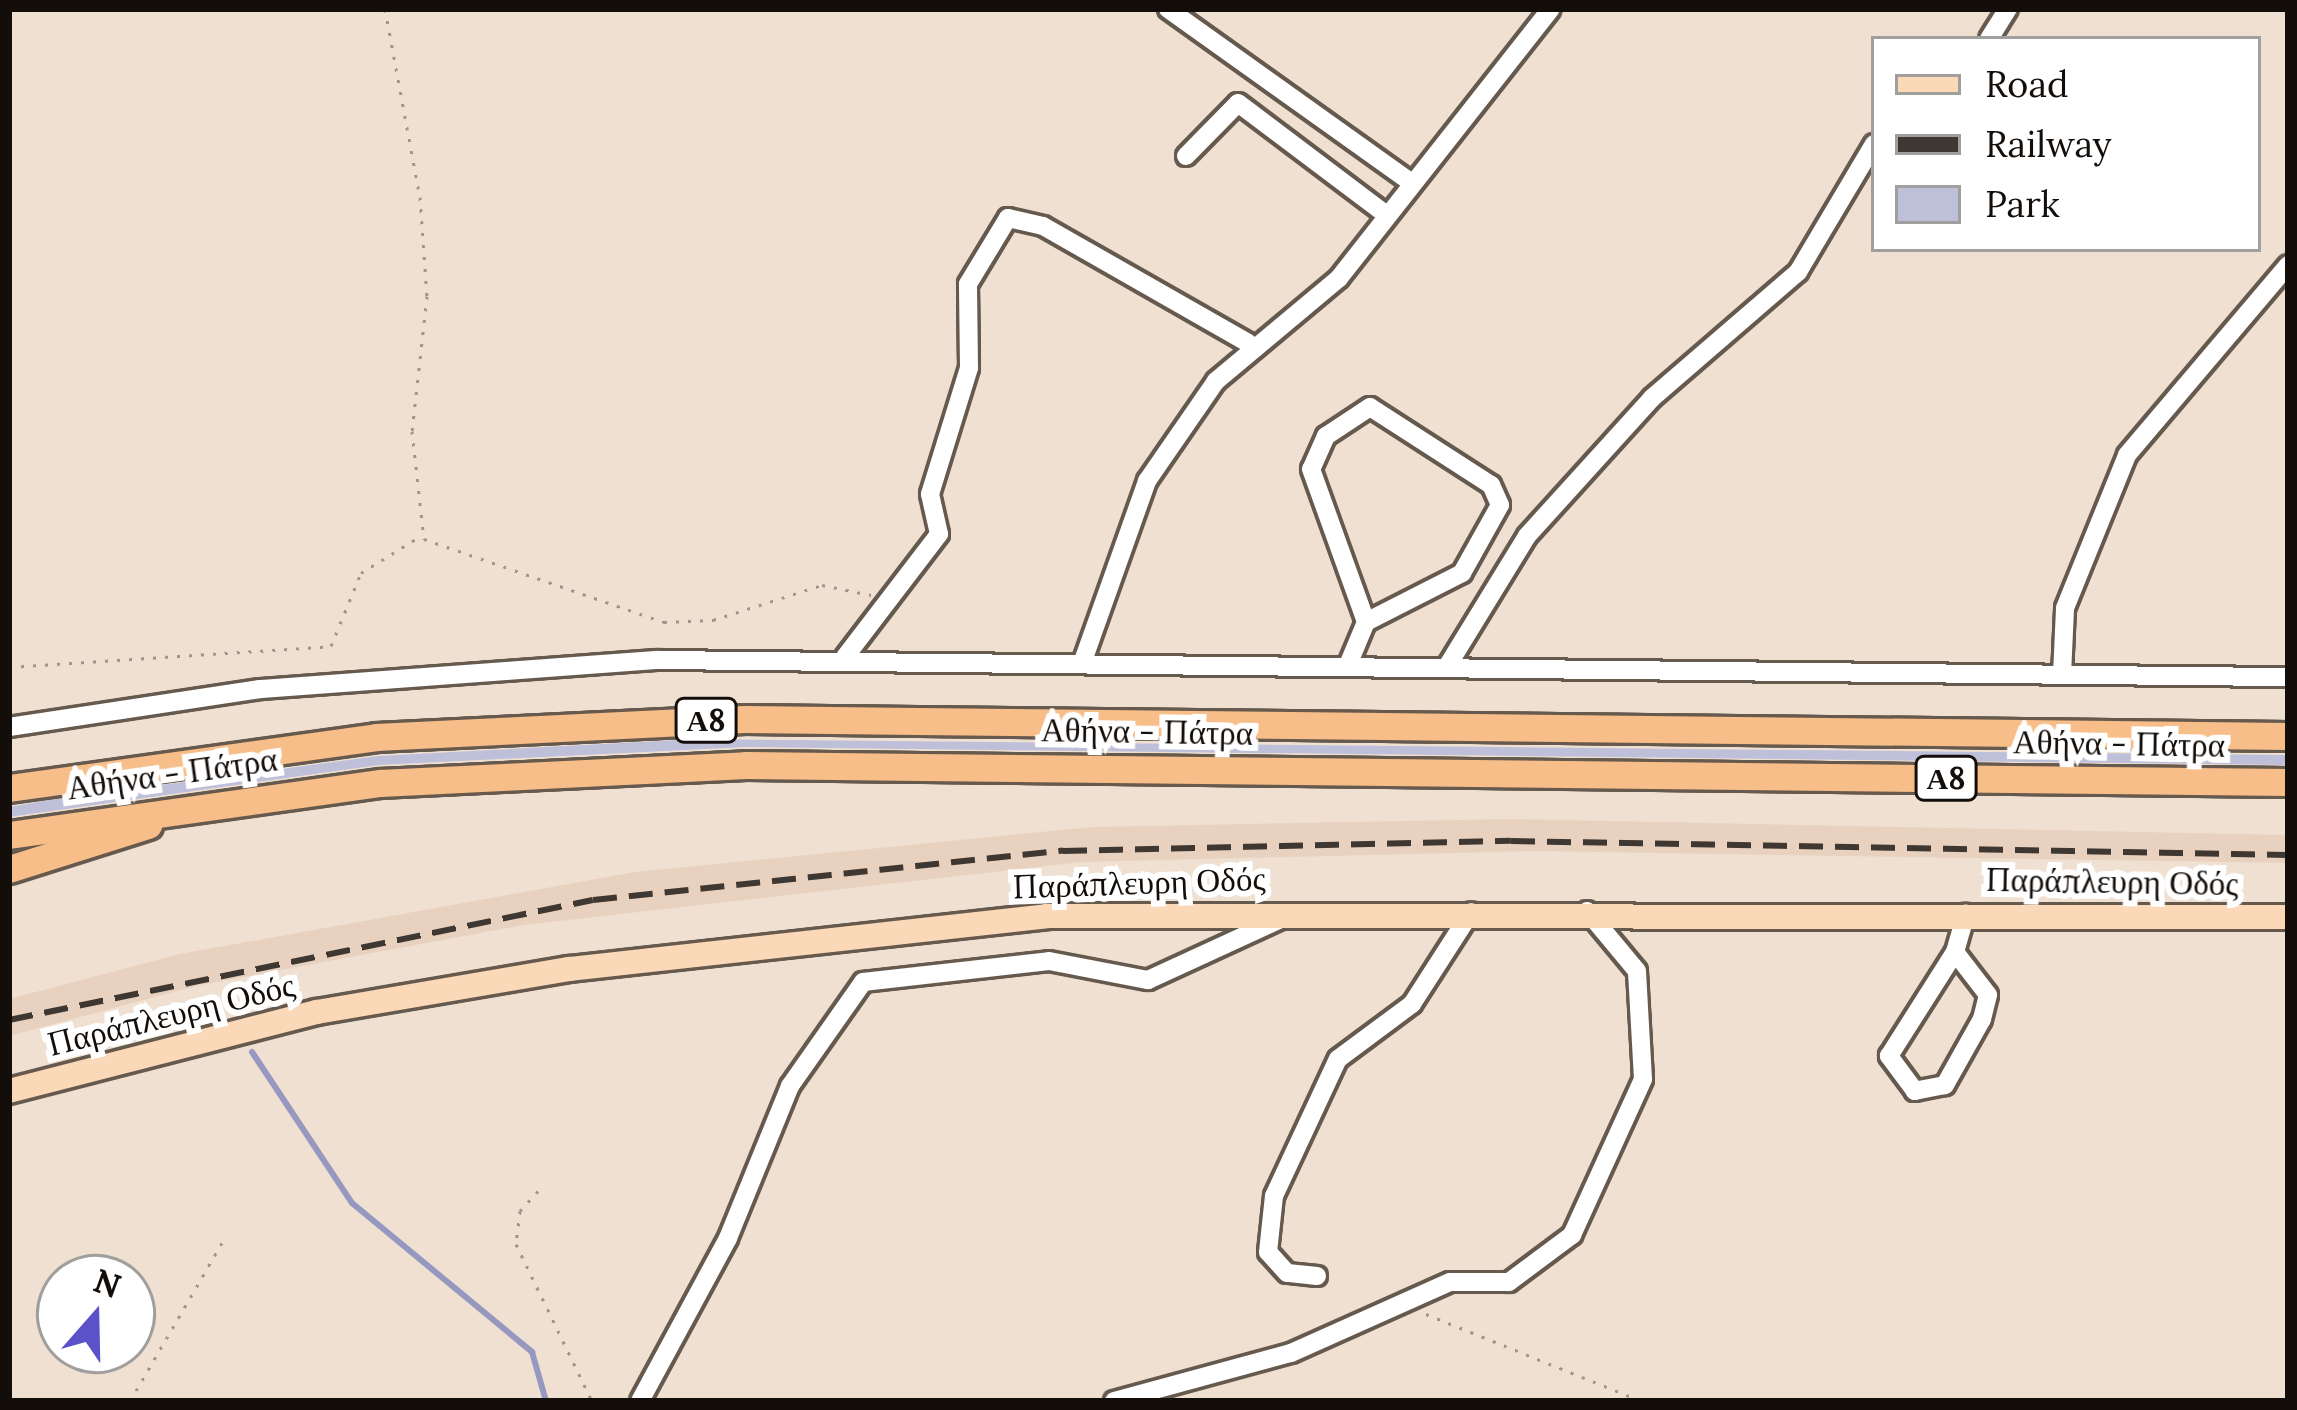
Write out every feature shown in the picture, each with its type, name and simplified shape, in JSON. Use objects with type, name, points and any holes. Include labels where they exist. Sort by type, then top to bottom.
[{"type":"highway","name":"Αθήνα - Πάτρα","points":[[9,788],[376,737],[746,719],[2288,736]]},
{"type":"highway","name":"Αθήνα - Πάτρα","points":[[9,835],[218,803],[472,776],[770,764],[2288,782]]},
{"type":"highway","points":[[9,869],[218,803]]},
{"type":"main road","name":"Παράπλευρη Οδός","points":[[9,1091],[317,1012],[603,963],[1046,916],[1587,911],[2288,917]]},
{"type":"street","points":[[1168,9],[1412,183]]},
{"type":"street","points":[[1084,658],[1147,481],[1248,343],[1339,278],[1384,213],[1551,9]]},
{"type":"street","points":[[1991,36],[2008,9]]},
{"type":"street","points":[[1186,155],[1238,104],[1384,213]]},
{"type":"street","points":[[1448,665],[1527,536],[1652,398],[1798,272],[1871,149]]},
{"type":"street","points":[[845,658],[939,533],[930,494],[968,368],[968,284],[1014,214],[1248,343]]},
{"type":"street","points":[[2062,675],[2065,608],[2127,455],[2288,265]]},
{"type":"street","points":[[1348,664],[1366,622],[1462,573],[1500,505],[1491,484],[1370,407],[1326,436],[1311,469],[1366,622]]},
{"type":"street","points":[[9,727],[358,680],[845,658],[2288,677]]},
{"type":"street","points":[[640,1401],[728,1238],[790,1086],[863,982],[1049,962],[1148,980],[1298,911]]},
{"type":"street","points":[[1114,1401],[1291,1353],[1450,1282],[1524,1275],[1591,1204],[1643,1062],[1637,971],[1587,911]]},
{"type":"street","points":[[1316,1276],[1287,1273],[1268,1252],[1274,1196],[1338,1059],[1412,1004],[1471,912]]},
{"type":"street","points":[[1955,952],[1988,995],[1982,1019],[1945,1085],[1916,1091],[1889,1056],[1955,952],[1966,914]]},
{"type":"path","points":[[385,9],[420,197],[427,296],[412,395],[422,535]]},
{"type":"path","points":[[422,535],[447,553],[664,622],[713,620],[822,585],[888,604]]},
{"type":"path","points":[[9,667],[332,646],[362,573],[422,535]]},
{"type":"path","points":[[538,1191],[520,1211],[516,1244],[592,1401]]},
{"type":"path","points":[[130,1401],[222,1243]]},
{"type":"path","points":[[1390,1307],[1641,1401]]},
{"type":"shaded area","points":[[1511,819],[2288,835],[2288,863],[1532,851],[1081,862],[524,925],[200,985],[9,1036],[9,999],[180,954],[635,872],[1092,827]]},
{"type":"green space","points":[[698,739],[2288,755],[2288,765],[746,747],[379,765],[9,817],[9,807],[50,800],[378,756]]},
{"type":"waterway","points":[[252,1052],[352,1203],[532,1352],[546,1401]]},
{"type":"railway","points":[[9,1020],[593,900],[1063,851],[1511,841],[2288,855]]}]
